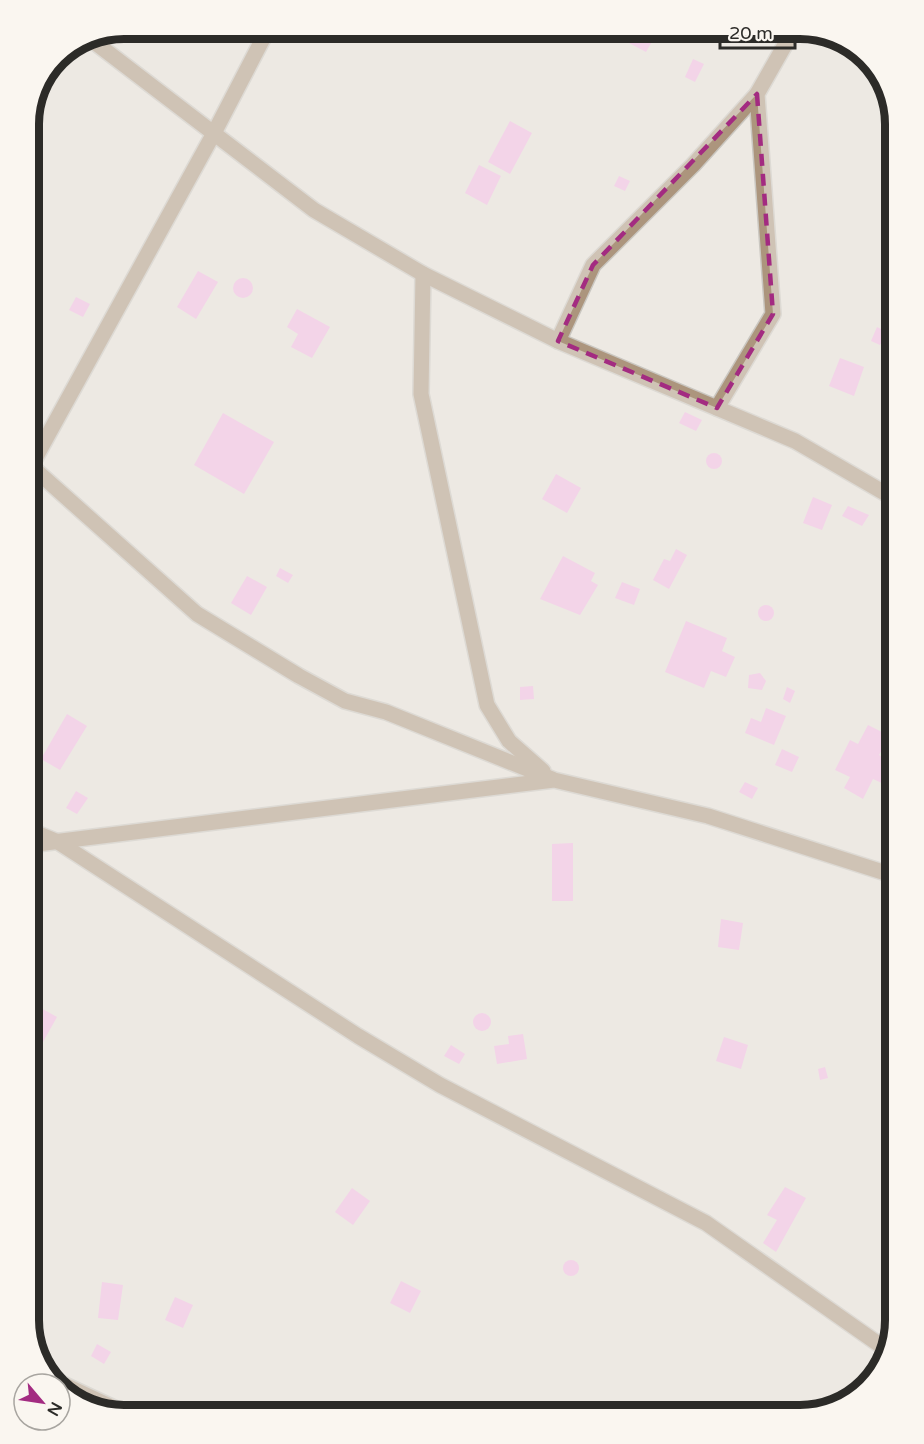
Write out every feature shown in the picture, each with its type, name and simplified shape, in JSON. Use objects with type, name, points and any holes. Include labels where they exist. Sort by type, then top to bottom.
[{"type":"street","points":[[39,451],[214,133],[262,39]]},
{"type":"street","points":[[558,341],[593,265],[693,165],[757,94],[788,39]]},
{"type":"street","points":[[96,43],[314,210],[423,274],[558,341],[795,441],[885,493]]},
{"type":"street","points":[[717,408],[773,314],[757,94]]},
{"type":"street","points":[[423,274],[422,393],[487,705],[509,741],[554,780]]},
{"type":"street","points":[[39,473],[197,614],[345,701],[386,712],[554,780],[708,816],[885,872]]},
{"type":"street","points":[[39,844],[554,780]]},
{"type":"street","points":[[39,834],[58,842],[358,1036],[440,1085],[706,1223],[881,1346]]},
{"type":"street","points":[[76,1390],[101,1402]]},
{"type":"highlighted area","points":[[757,94],[773,314],[717,408],[558,341],[593,265]]},
{"type":"building","points":[[631,39],[653,39],[646,52],[629,43]]},
{"type":"building","points":[[693,59],[704,64],[695,82],[685,77]]},
{"type":"building","points":[[510,121],[532,133],[510,174],[488,162]]},
{"type":"building","points":[[479,165],[501,176],[487,205],[465,193]]},
{"type":"building","points":[[619,176],[630,181],[625,191],[614,186]]},
{"type":"building","points":[[198,271],[218,282],[196,319],[177,307]]},
{"type":"building","points":[[243,278],[250,281],[253,288],[250,295],[243,298],[236,295],[233,288],[236,281]]},
{"type":"building","points":[[76,297],[90,304],[83,317],[69,310]]},
{"type":"building","points":[[297,309],[330,327],[312,358],[291,347],[298,334],[287,327]]},
{"type":"building","points":[[877,327],[885,331],[880,345],[871,341]]},
{"type":"building","points":[[840,358],[864,367],[854,396],[829,386]]},
{"type":"building","points":[[685,412],[702,420],[696,431],[679,423]]},
{"type":"building","points":[[223,413],[274,442],[244,494],[194,465]]},
{"type":"building","points":[[714,453],[720,455],[722,461],[720,467],[714,469],[708,467],[706,461],[708,455]]},
{"type":"building","points":[[556,474],[581,488],[567,513],[542,499]]},
{"type":"building","points":[[813,497],[832,505],[822,530],[803,523]]},
{"type":"building","points":[[848,506],[869,515],[862,526],[842,516]]},
{"type":"building","points":[[676,549],[687,555],[669,589],[653,580],[664,559],[670,561]]},
{"type":"building","points":[[563,556],[595,573],[591,581],[598,585],[580,615],[540,599]]},
{"type":"building","points":[[280,568],[293,575],[288,583],[276,576]]},
{"type":"building","points":[[247,576],[267,587],[251,615],[231,603]]},
{"type":"building","points":[[622,582],[640,589],[634,605],[615,598]]},
{"type":"building","points":[[766,605],[772,607],[774,613],[772,619],[766,621],[760,619],[758,613],[760,607]]},
{"type":"building","points":[[686,621],[727,638],[722,651],[735,657],[726,677],[711,671],[704,688],[665,672]]},
{"type":"building","points":[[760,673],[766,681],[762,690],[748,688],[749,675]]},
{"type":"building","points":[[533,686],[534,699],[520,700],[520,687]]},
{"type":"building","points":[[787,687],[795,691],[790,703],[783,699]]},
{"type":"building","points":[[766,708],[786,716],[774,745],[745,733],[751,718],[761,722]]},
{"type":"building","points":[[67,714],[87,726],[60,770],[41,759]]},
{"type":"building","points":[[868,725],[885,734],[885,745],[879,755],[885,759],[885,785],[873,779],[863,799],[844,788],[850,777],[835,770],[850,740],[858,744]]},
{"type":"building","points":[[782,749],[799,757],[792,772],[775,765]]},
{"type":"building","points":[[745,782],[758,788],[752,799],[739,792]]},
{"type":"building","points":[[76,791],[88,798],[77,814],[66,808]]},
{"type":"building","points":[[573,843],[573,901],[552,901],[552,844]]},
{"type":"building","points":[[721,919],[743,923],[739,950],[718,947]]},
{"type":"building","points":[[39,1007],[57,1017],[39,1049]]},
{"type":"building","points":[[482,1013],[488,1016],[491,1022],[488,1028],[482,1031],[476,1028],[473,1022],[476,1016]]},
{"type":"building","points":[[523,1034],[527,1059],[497,1064],[494,1046],[509,1044],[508,1036]]},
{"type":"building","points":[[724,1037],[748,1045],[741,1069],[716,1061]]},
{"type":"building","points":[[451,1045],[465,1054],[459,1064],[444,1056]]},
{"type":"building","points":[[825,1067],[828,1078],[820,1080],[818,1069]]},
{"type":"building","points":[[785,1187],[806,1198],[776,1252],[763,1243],[777,1220],[767,1215]]},
{"type":"building","points":[[352,1188],[370,1201],[353,1225],[335,1212]]},
{"type":"building","points":[[571,1260],[577,1262],[579,1268],[577,1274],[571,1276],[565,1274],[563,1268],[565,1262]]},
{"type":"building","points":[[401,1281],[421,1291],[410,1313],[390,1303]]},
{"type":"building","points":[[102,1282],[123,1285],[118,1320],[98,1318]]},
{"type":"building","points":[[175,1297],[193,1305],[183,1328],[165,1320]]},
{"type":"building","points":[[97,1344],[111,1352],[104,1364],[91,1356]]}]
